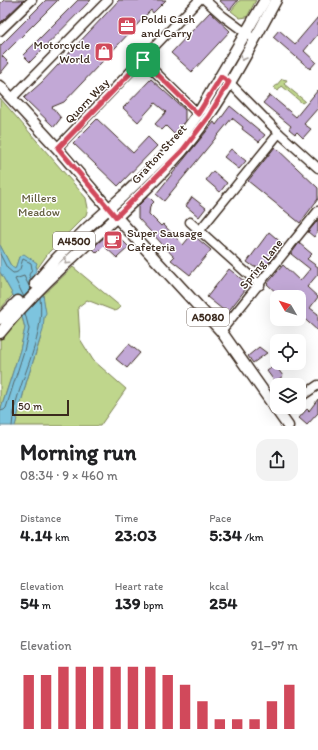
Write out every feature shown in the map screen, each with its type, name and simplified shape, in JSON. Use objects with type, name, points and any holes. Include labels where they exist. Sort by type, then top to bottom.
[{"type":"main road","name":"Grafton Street","points":[[250,36],[265,0]]},
{"type":"main road","name":"Grafton Street","points":[[116,217],[182,151],[209,116],[225,80],[250,36],[276,0]]},
{"type":"main road","name":"Grafton Street","points":[[108,209],[162,160],[225,80]]},
{"type":"main road","name":"A5080","points":[[0,86],[58,148],[108,209],[221,331],[270,395]]},
{"type":"main road","name":"A4500","points":[[44,279],[57,258],[108,209]]},
{"type":"main road","name":"A4500","points":[[0,333],[14,310],[44,279],[116,217]]},
{"type":"main road","name":"A4500","points":[[0,319],[14,310]]},
{"type":"main road","name":"A5080","points":[[283,414],[288,426]]},
{"type":"street","points":[[0,31],[32,0]]},
{"type":"street","points":[[12,98],[108,0]]},
{"type":"street","name":"Quorn Way","points":[[58,148],[199,0]]},
{"type":"street","points":[[205,0],[223,16],[250,36]]},
{"type":"street","points":[[143,60],[198,114]]},
{"type":"street","points":[[225,80],[279,133],[318,168]]},
{"type":"street","points":[[200,230],[279,133]]},
{"type":"street","name":"Spring Lane","points":[[221,331],[260,285],[318,211]]},
{"type":"street","points":[[190,222],[260,285]]},
{"type":"street","points":[[306,394],[318,386]]},
{"type":"green space","points":[[240,0],[256,0],[247,17],[240,18],[231,11]]},
{"type":"green space","points":[[282,79],[287,80],[284,84],[305,101],[302,103],[282,86],[278,91],[274,88]]},
{"type":"green space","name":"Millers Meadow","points":[[0,98],[86,198],[88,208],[86,215],[49,252],[37,269],[36,266],[19,257],[15,270],[11,266],[0,245]]},
{"type":"green space","points":[[73,267],[121,307],[115,311],[87,300],[78,307],[80,339],[93,360],[126,389],[100,426],[15,426],[26,384],[40,341],[44,319],[43,295]]},
{"type":"green space","points":[[0,272],[13,295],[0,309]]},
{"type":"green space","points":[[21,314],[25,328],[20,350],[0,411],[0,338]]},
{"type":"water","points":[[0,245],[11,266],[15,269],[19,257],[24,254],[37,263],[37,269],[33,276],[43,295],[46,313],[44,317],[43,330],[26,383],[15,426],[0,426],[0,412],[20,350],[25,328],[13,295],[0,272]]},
{"type":"building","points":[[4,0],[24,0],[0,23],[0,4]]},
{"type":"building","points":[[46,0],[58,0],[2,56],[9,63],[0,74],[0,46]]},
{"type":"building","points":[[78,0],[91,0],[30,62],[23,55]]},
{"type":"building","points":[[119,0],[166,0],[153,13],[151,10],[64,102],[52,107],[61,118],[54,127],[24,98],[42,82]]},
{"type":"building","points":[[219,0],[238,0],[230,10]]},
{"type":"building","points":[[210,12],[230,31],[192,72],[171,53]]},
{"type":"building","points":[[318,17],[318,34],[304,51],[316,62],[310,69],[273,37],[279,30],[295,44]]},
{"type":"building","points":[[151,79],[185,110],[185,121],[174,134],[166,126],[162,130],[155,124],[166,112],[155,103],[138,122],[123,108]]},
{"type":"building","points":[[318,90],[318,108],[304,124],[311,129],[303,138],[297,132],[295,134],[289,129],[291,126],[263,103],[270,95],[296,117]]},
{"type":"building","points":[[230,106],[265,135],[259,142],[242,129],[243,127],[232,118],[164,201],[156,194],[214,122],[216,125]]},
{"type":"building","points":[[97,119],[133,153],[148,137],[157,146],[118,186],[73,143]]},
{"type":"building","points":[[275,147],[318,188],[318,199],[300,223],[248,181]]},
{"type":"building","points":[[231,149],[246,161],[239,169],[224,157]]},
{"type":"building","points":[[213,171],[227,183],[220,192],[206,180]]},
{"type":"building","points":[[148,196],[154,202],[150,206],[149,214],[161,226],[163,224],[183,245],[192,234],[211,250],[190,275],[171,260],[174,257],[138,218],[138,206]]},
{"type":"building","points":[[192,197],[206,208],[199,217],[186,206]]},
{"type":"building","points":[[318,220],[318,231],[314,237],[308,232]]},
{"type":"building","points":[[269,232],[283,244],[267,265],[254,267],[247,262]]},
{"type":"building","points":[[106,236],[120,238],[129,247],[117,258],[104,246],[97,253],[92,248]]},
{"type":"building","points":[[299,243],[312,254],[307,259],[318,267],[318,274],[307,287],[318,297],[310,308],[318,314],[318,331],[306,320],[306,290],[273,290],[267,284],[283,265],[300,281],[310,269],[291,254]]},
{"type":"building","points":[[229,269],[249,285],[227,313],[207,297]]},
{"type":"building","points":[[129,344],[140,353],[127,368],[116,359]]},
{"type":"building","points":[[259,347],[267,353],[253,363],[248,356]]},
{"type":"building","points":[[270,369],[270,370],[279,370],[283,376],[280,378],[272,378],[267,371]]},
{"type":"building","points":[[318,399],[318,413],[307,425],[299,418],[303,414],[306,414],[307,409],[309,411]]},
{"type":"place","name":"Poldi Cash and Carry","points":[[127,26]]},
{"type":"place","name":"Motorcycle World","points":[[104,52]]},
{"type":"place","name":"Super Sausage Cafeteria","points":[[113,240]]},
{"type":"route","points":[[143,60],[198,114],[221,77],[229,82],[209,116],[182,151],[116,217],[58,148],[143,60]]}]
